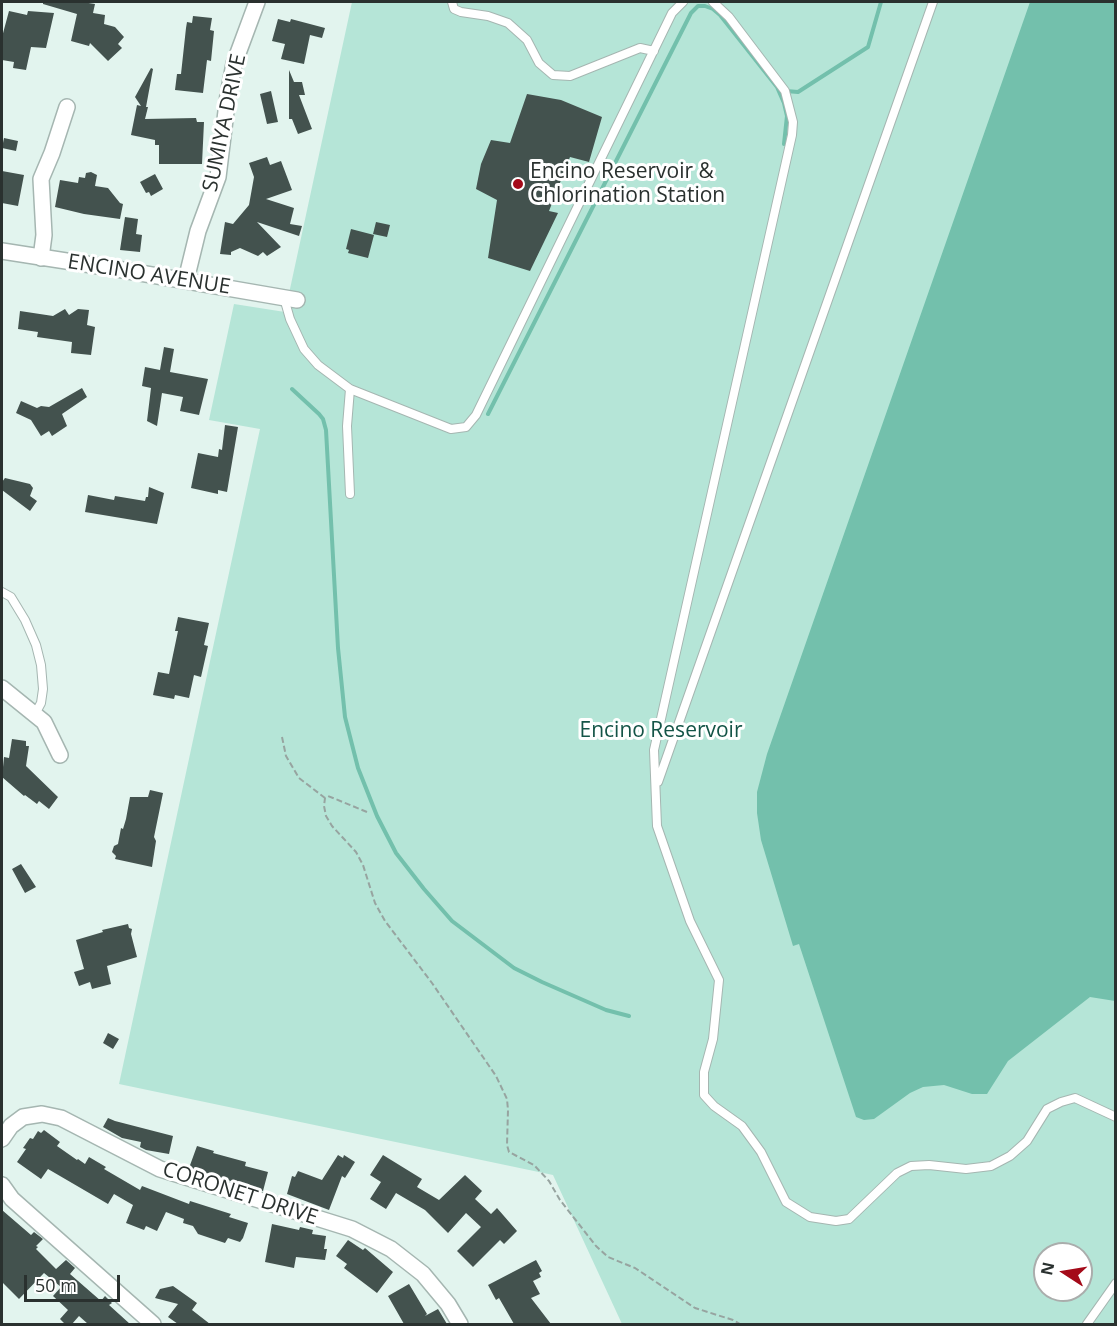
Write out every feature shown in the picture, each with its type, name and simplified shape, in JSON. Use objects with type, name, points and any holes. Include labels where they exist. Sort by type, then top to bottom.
[{"type":"street","name":"SUMIYA DRIVE","points":[[186,280],[198,231],[218,177],[234,64],[257,2]]},
{"type":"street","points":[[41,258],[44,235],[41,178],[67,107]]},
{"type":"street","name":"ENCINO AVENUE","points":[[2,251],[290,299]]},
{"type":"street","points":[[2,688],[44,722],[60,755]]},
{"type":"street","name":"CORONET DRIVE","points":[[2,1139],[11,1125],[23,1117],[42,1114],[61,1118],[160,1169],[352,1229],[391,1249],[423,1274],[448,1304],[460,1324]]},
{"type":"street","points":[[2,1185],[12,1199],[153,1324]]},
{"type":"lane","points":[[452,2],[454,9],[460,12],[488,16],[508,23],[527,40],[539,63],[553,75],[570,76],[640,48],[654,51]]},
{"type":"lane","points":[[290,299],[290,320],[304,349],[318,365],[350,389],[452,429],[466,427],[476,416],[672,13],[683,2]]},
{"type":"lane","points":[[713,2],[729,17],[778,82],[788,99],[793,122],[787,158],[654,750],[657,826],[690,921],[719,980],[713,1039],[704,1072],[704,1095],[714,1106],[742,1126],[761,1152],[786,1202],[810,1217],[836,1221],[849,1219],[897,1173],[911,1166],[929,1165],[966,1169],[991,1166],[1010,1156],[1027,1141],[1047,1109],[1060,1102],[1075,1098],[1116,1116]]},
{"type":"lane","points":[[655,789],[933,2]]},
{"type":"lane","points":[[350,389],[347,426],[350,494]]},
{"type":"lane","points":[[2,592],[11,597],[26,620],[36,645],[43,689],[41,703],[35,714]]},
{"type":"lane","points":[[1087,1324],[1116,1283]]},
{"type":"path","points":[[282,737],[286,756],[299,778],[325,798],[328,796],[368,812]]},
{"type":"path","points":[[325,798],[326,816],[356,852],[363,865],[375,903],[385,921],[432,983],[496,1076],[507,1099],[509,1152],[534,1165],[549,1181],[560,1200],[596,1246],[608,1257],[635,1268],[695,1308],[740,1324]]},
{"type":"green space","name":"Encino Reservoir","points":[[352,2],[1115,2],[1115,1324],[622,1324],[553,1175],[119,1084],[260,429],[209,420],[234,304],[285,312]]},
{"type":"shaded area","name":"Encino Reservoir","points":[[1030,2],[1115,2],[1115,1001],[1090,997],[1008,1061],[987,1094],[972,1094],[944,1085],[923,1087],[910,1093],[874,1119],[864,1120],[856,1117],[799,944],[793,946],[761,840],[757,792],[767,754]]},
{"type":"building","points":[[43,2],[95,4],[93,13],[105,15],[104,24],[115,27],[124,37],[118,44],[122,48],[108,61],[90,43],[89,46],[71,41],[77,14],[43,4]]},
{"type":"building","points":[[9,11],[27,15],[28,11],[54,13],[46,48],[31,47],[26,70],[13,68],[14,62],[2,60],[2,37]]},
{"type":"building","points":[[193,16],[212,18],[210,30],[214,31],[211,61],[207,60],[203,93],[175,90],[177,74],[181,74],[187,22],[192,23]]},
{"type":"building","points":[[278,19],[290,22],[291,19],[325,28],[322,38],[310,35],[304,64],[281,59],[285,44],[272,41]]},
{"type":"building","points":[[151,68],[153,69],[145,119],[196,118],[197,122],[204,122],[202,164],[159,164],[159,145],[155,145],[155,140],[131,135],[137,105],[141,106],[135,97]]},
{"type":"building","points":[[289,70],[294,82],[302,82],[305,95],[299,95],[312,129],[298,134],[292,119],[289,119]]},
{"type":"building","points":[[271,91],[278,122],[267,124],[260,94]]},
{"type":"building","name":"Encino Reservoir & Chlorination Station","points":[[527,94],[561,100],[602,117],[589,162],[570,157],[549,211],[558,213],[530,271],[488,258],[497,200],[476,189],[481,164],[491,140],[510,143]]},
{"type":"building","points":[[4,138],[18,141],[16,151],[2,148]]},
{"type":"building","points":[[267,157],[270,165],[281,161],[292,190],[266,199],[294,208],[290,224],[302,226],[299,236],[257,222],[281,247],[267,256],[263,252],[258,256],[240,248],[231,252],[231,255],[220,254],[225,222],[233,224],[249,205],[254,177],[249,163]]},
{"type":"building","points":[[2,171],[24,175],[18,206],[2,203]]},
{"type":"building","points":[[91,172],[97,175],[95,186],[108,188],[123,204],[120,219],[55,207],[60,180],[78,183],[79,177],[85,178],[86,173]]},
{"type":"building","points":[[155,174],[163,189],[151,196],[149,192],[146,193],[140,182]]},
{"type":"building","points":[[125,217],[138,219],[136,234],[142,235],[140,252],[120,250]]},
{"type":"building","points":[[376,222],[390,225],[387,237],[373,234]]},
{"type":"building","points":[[351,229],[374,235],[368,258],[348,253],[349,250],[346,249]]},
{"type":"building","points":[[65,309],[69,315],[78,309],[89,310],[87,325],[95,327],[91,355],[71,353],[72,342],[37,337],[38,332],[18,329],[20,311],[53,316]]},
{"type":"building","points":[[164,347],[174,349],[170,372],[208,379],[199,415],[180,411],[183,397],[162,393],[157,426],[147,421],[151,388],[142,386],[145,367],[160,370]]},
{"type":"building","points":[[82,388],[87,397],[62,414],[67,426],[52,436],[49,431],[41,436],[31,420],[16,413],[21,401],[37,408],[49,407]]},
{"type":"building","points":[[225,425],[238,427],[227,492],[218,490],[218,494],[191,488],[198,453],[218,457],[219,449],[222,450]]},
{"type":"building","points":[[5,478],[30,484],[33,488],[30,496],[37,501],[30,511],[2,490],[2,482]]},
{"type":"building","points":[[149,487],[164,493],[157,524],[85,512],[88,495],[114,500],[115,496],[145,501]]},
{"type":"building","points":[[178,617],[209,623],[204,645],[208,646],[201,677],[194,675],[189,698],[175,695],[174,699],[153,695],[158,672],[169,674],[178,631],[175,631]]},
{"type":"building","points":[[12,739],[26,741],[26,746],[29,746],[26,766],[58,797],[49,809],[39,801],[37,804],[24,796],[2,777],[4,757],[9,758]]},
{"type":"building","points":[[150,790],[163,793],[154,837],[156,841],[152,867],[115,859],[116,856],[112,852],[114,846],[118,844],[121,828],[123,829],[130,797],[148,797]]},
{"type":"building","points":[[21,864],[36,887],[25,893],[12,869]]},
{"type":"building","points":[[128,924],[132,929],[131,934],[137,957],[107,966],[111,984],[92,989],[90,982],[79,986],[74,972],[84,969],[76,940],[103,932],[102,930]]},
{"type":"building","points":[[108,1033],[119,1039],[113,1049],[103,1043]]},
{"type":"building","points":[[108,1118],[173,1136],[169,1154],[146,1150],[140,1147],[141,1142],[122,1138],[103,1127]]},
{"type":"building","points":[[44,1130],[60,1142],[57,1146],[77,1160],[85,1164],[89,1157],[106,1167],[104,1169],[140,1190],[142,1186],[189,1204],[190,1201],[231,1214],[229,1217],[248,1223],[243,1238],[240,1242],[228,1238],[225,1243],[198,1234],[193,1226],[183,1223],[184,1219],[166,1212],[157,1231],[146,1226],[144,1230],[126,1223],[133,1205],[114,1194],[108,1204],[48,1169],[41,1179],[17,1162],[30,1138],[33,1139],[38,1131],[41,1133]]},
{"type":"building","points":[[197,1146],[246,1162],[245,1166],[268,1172],[263,1191],[189,1168]]},
{"type":"building","points":[[338,1155],[343,1158],[344,1155],[355,1162],[345,1178],[342,1176],[329,1210],[287,1194],[292,1176],[295,1177],[298,1171],[322,1180]]},
{"type":"building","points":[[383,1155],[422,1179],[417,1187],[439,1200],[465,1175],[482,1191],[475,1199],[491,1214],[497,1208],[517,1231],[504,1244],[500,1240],[473,1267],[457,1251],[481,1227],[466,1213],[448,1233],[425,1210],[396,1193],[386,1209],[370,1199],[381,1182],[370,1175]]},
{"type":"building","points":[[2,1210],[31,1235],[34,1232],[43,1239],[36,1249],[56,1269],[66,1260],[75,1268],[70,1274],[101,1301],[105,1296],[112,1303],[109,1305],[130,1324],[88,1324],[79,1316],[72,1324],[65,1324],[60,1319],[68,1310],[53,1296],[61,1287],[44,1273],[19,1299],[2,1282]]},
{"type":"building","points":[[272,1224],[299,1230],[300,1227],[313,1230],[312,1234],[326,1236],[325,1260],[296,1257],[294,1268],[265,1262]]},
{"type":"building","points":[[348,1240],[363,1250],[365,1248],[393,1272],[377,1293],[344,1268],[347,1264],[336,1256]]},
{"type":"building","points":[[536,1260],[542,1271],[539,1273],[541,1277],[533,1281],[540,1294],[531,1298],[551,1324],[514,1324],[499,1298],[496,1300],[488,1285]]},
{"type":"building","points":[[409,1284],[427,1314],[425,1316],[438,1309],[447,1324],[404,1324],[388,1296]]},
{"type":"building","points":[[173,1286],[197,1303],[192,1310],[210,1324],[178,1324],[168,1317],[178,1304],[155,1298],[160,1289]]},
{"type":"waterway","points":[[786,91],[798,92],[868,47],[881,2]]},
{"type":"waterway","points":[[488,414],[691,13],[698,6],[713,9],[720,15],[777,87],[787,116],[784,144]]},
{"type":"waterway","points":[[292,389],[319,414],[326,430],[338,648],[345,717],[358,768],[377,816],[396,853],[452,921],[514,968],[606,1010],[629,1016]]},
{"type":"place","name":"Encino Reservoir & Chlorination Station","points":[[518,184]]}]
